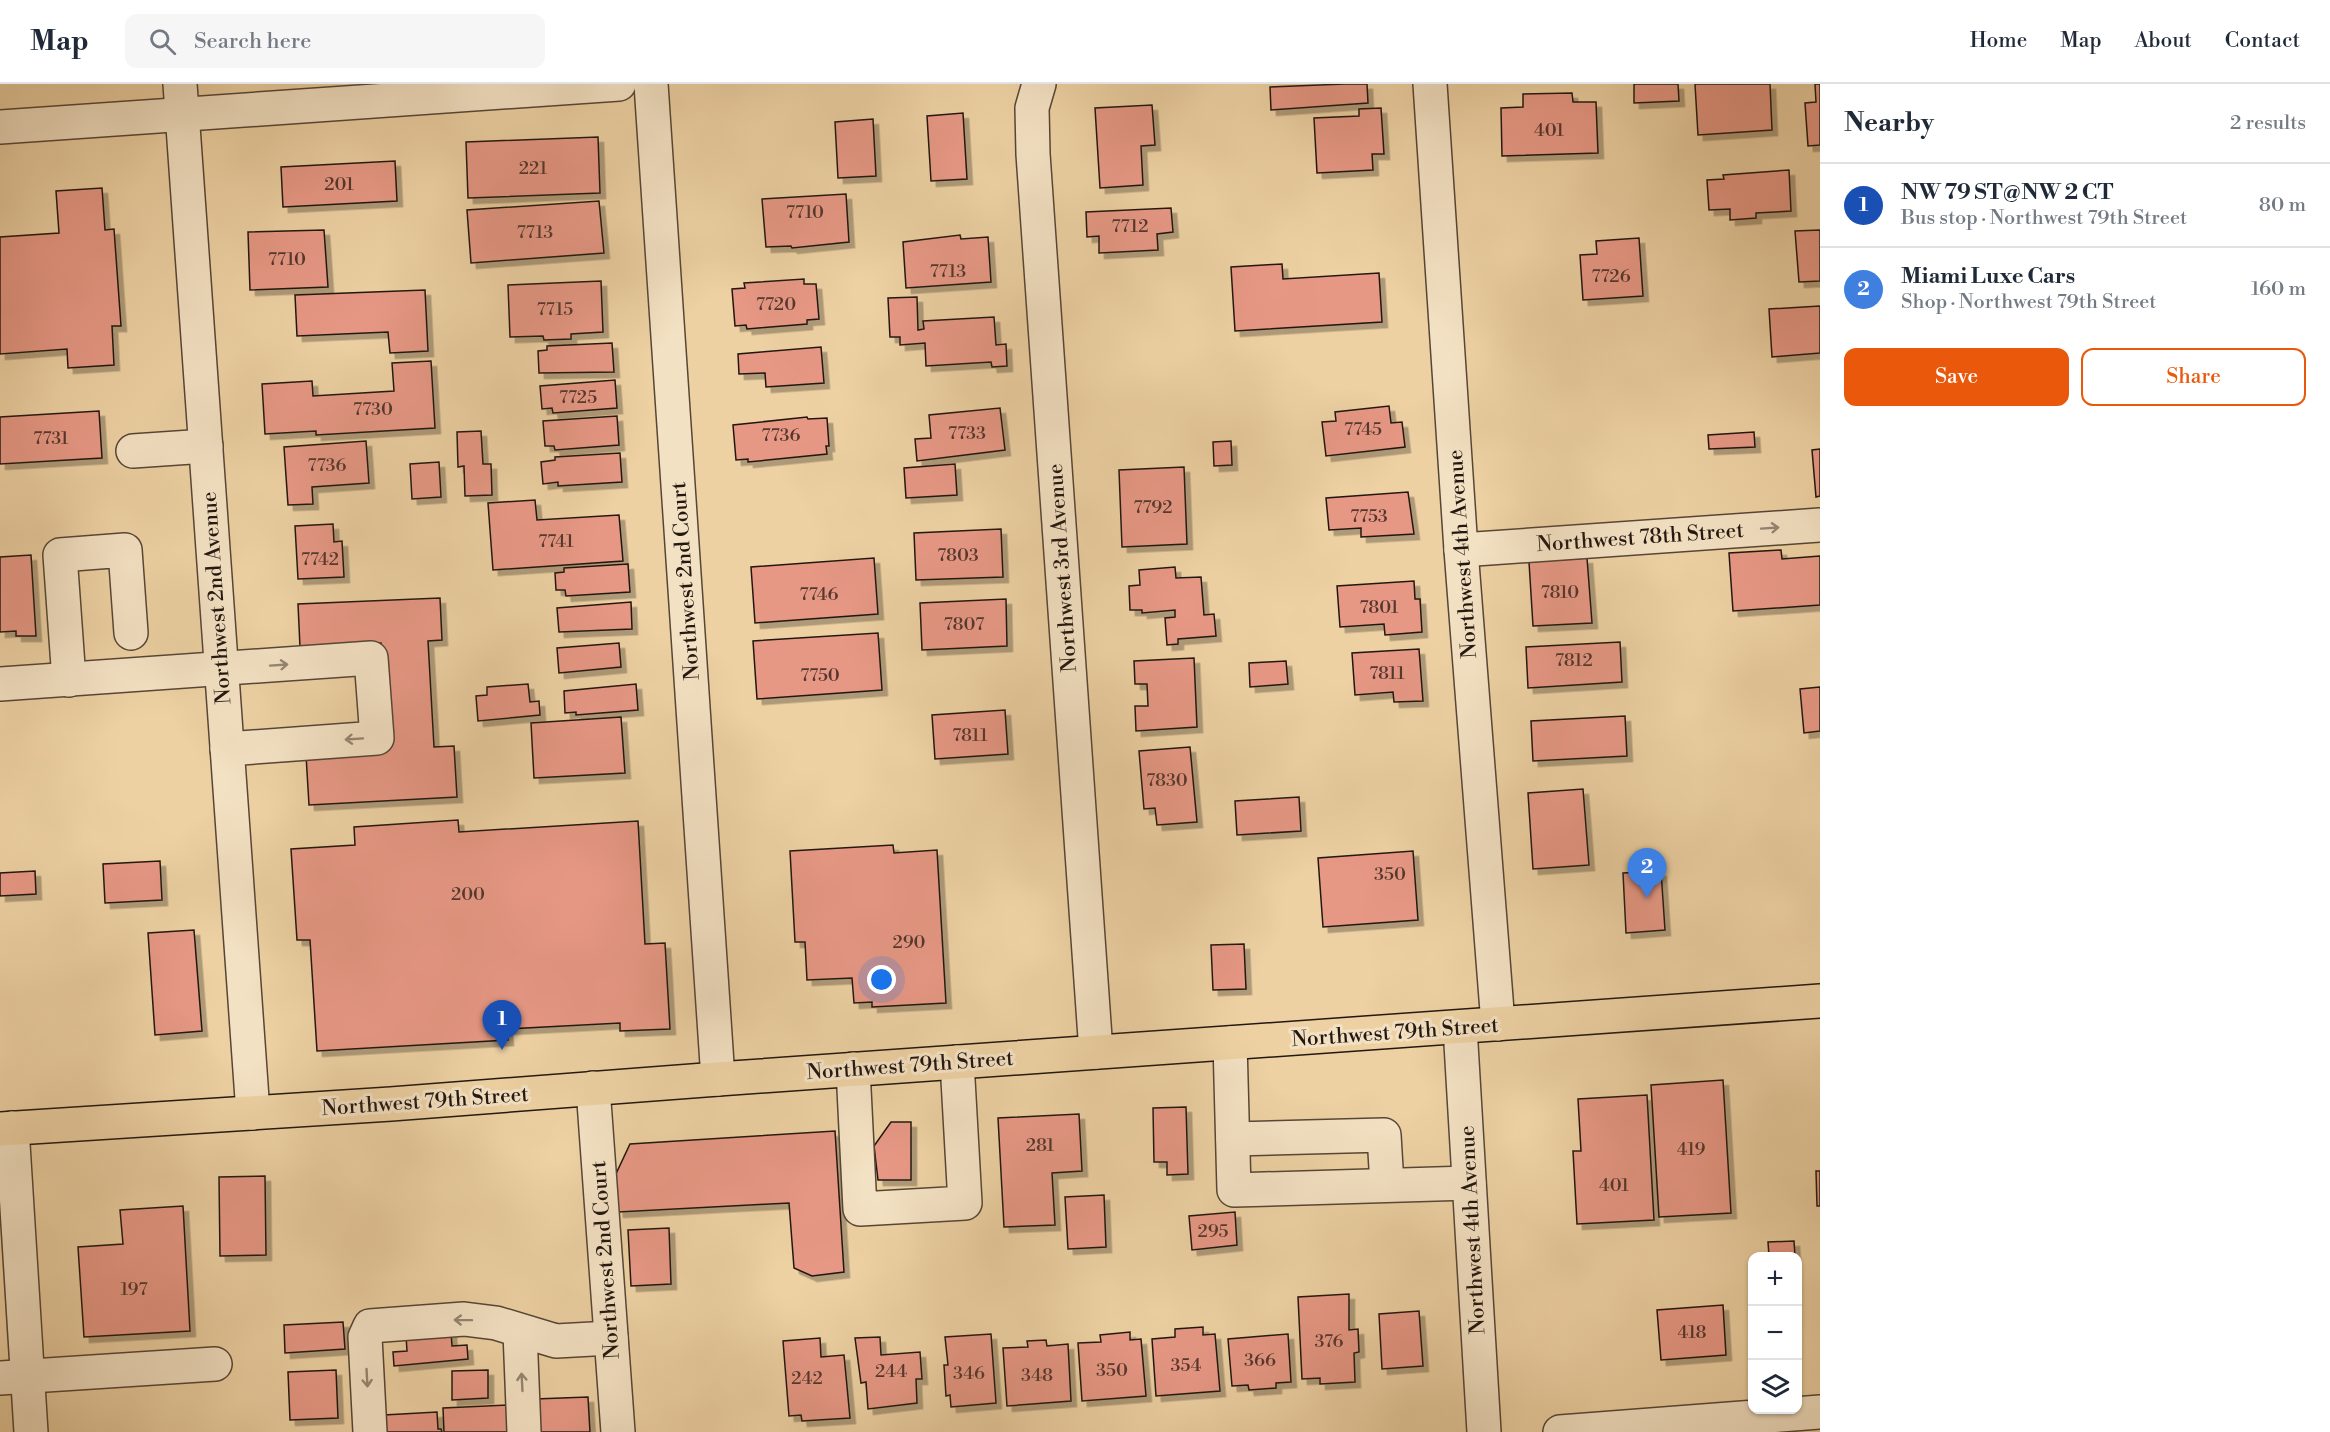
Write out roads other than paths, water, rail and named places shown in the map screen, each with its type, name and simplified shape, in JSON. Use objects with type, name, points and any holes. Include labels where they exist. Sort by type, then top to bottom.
[{"type":"main road","name":"Northwest 79th Street","points":[[6,1128],[253,1113],[1820,1001]]},
{"type":"street","points":[[0,127],[181,99],[619,84]]},
{"type":"street","name":"Northwest 2nd Court","points":[[651,84],[718,1078]]},
{"type":"street","name":"Northwest 3rd Avenue","points":[[1039,84],[1032,108],[1033,154],[1096,1052]]},
{"type":"street","name":"Northwest 4th Avenue","points":[[1430,84],[1461,550],[1498,1024]]},
{"type":"street","name":"Northwest 2nd Avenue","points":[[181,99],[253,1113]]},
{"type":"street","points":[[133,451],[206,446]]},
{"type":"street","name":"Northwest 78th Street","points":[[1461,550],[1820,525]]},
{"type":"street","points":[[69,680],[60,555],[125,550],[131,633]]},
{"type":"street","points":[[0,684],[371,658],[377,738],[227,749]]},
{"type":"street","name":"Northwest 4th Avenue","points":[[1460,1027],[1484,1432]]},
{"type":"street","points":[[1230,1043],[1234,1190],[1469,1184]]},
{"type":"street","points":[[853,1069],[860,1209],[965,1203],[957,1062]]},
{"type":"street","name":"Northwest 2nd Court","points":[[593,1088],[618,1432]]},
{"type":"street","points":[[6,1128],[14,1378],[31,1432]]},
{"type":"street","points":[[1233,1139],[1384,1135],[1388,1185]]},
{"type":"street","points":[[370,1432],[365,1337],[370,1326],[464,1319],[496,1323],[556,1341],[611,1338]]},
{"type":"street","points":[[520,1332],[524,1432]]},
{"type":"street","points":[[14,1378],[215,1364]]},
{"type":"street","points":[[1560,1432],[1820,1412]]},
{"type":"place","name":"Miami Luxe Cars","points":[[1647,898]]},
{"type":"place","name":"NW 79 ST@NW 2 CT","points":[[502,1050]]}]
